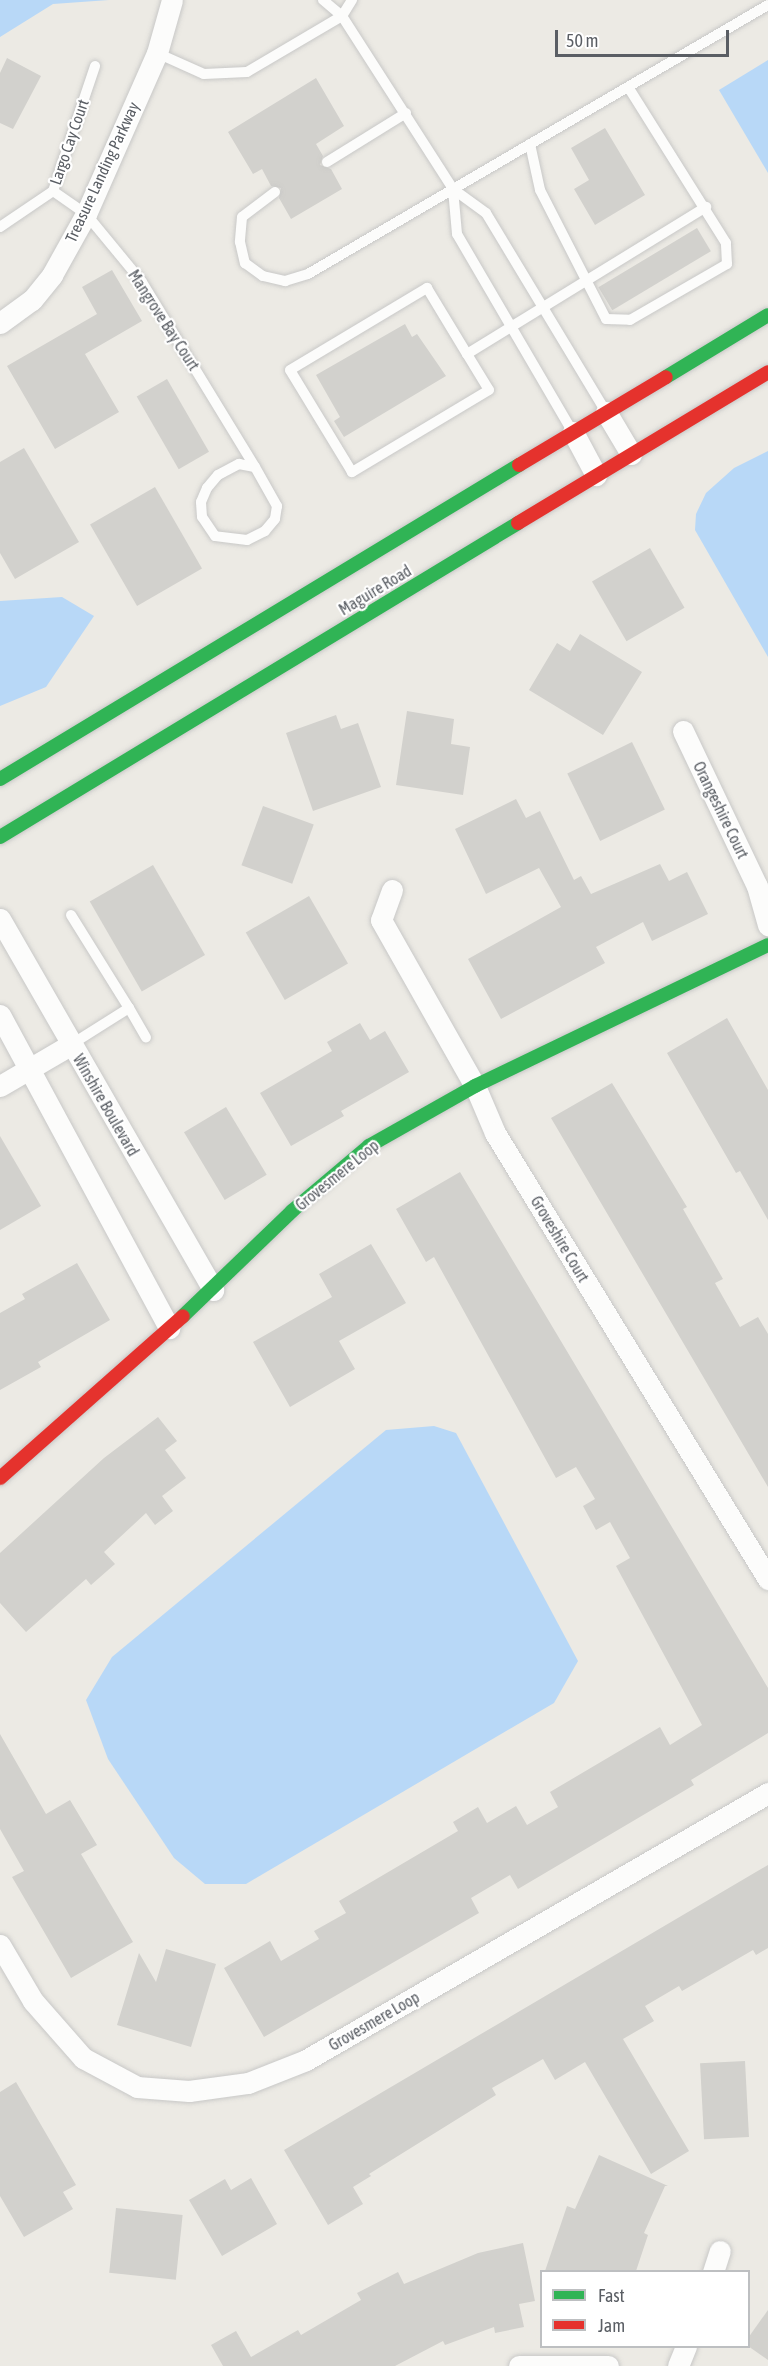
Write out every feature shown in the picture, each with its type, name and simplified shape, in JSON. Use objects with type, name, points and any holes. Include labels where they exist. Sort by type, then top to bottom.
[{"type":"main road","name":"Maguire Road","points":[[0,779],[768,315]]},
{"type":"main road","name":"Maguire Road","points":[[0,837],[768,372]]},
{"type":"main road","name":"Grovesmere Loop","points":[[0,1478],[213,1290],[292,1211],[369,1146],[475,1086],[768,945]]},
{"type":"street","name":"Treasure Landing Parkway","points":[[0,323],[32,300],[52,275],[86,214],[156,53],[172,0]]},
{"type":"street","points":[[606,412],[631,454]]},
{"type":"street","points":[[573,432],[596,475]]},
{"type":"street","name":"Orangeshire Court","points":[[683,731],[757,886],[768,925]]},
{"type":"street","name":"Groveshire Court","points":[[392,890],[381,920],[475,1086],[495,1133],[768,1579]]},
{"type":"street","name":"Winshire Boulevard","points":[[0,919],[213,1290]]},
{"type":"street","points":[[0,1015],[32,1067],[169,1328]]},
{"type":"street","points":[[0,1086],[72,1044]]},
{"type":"street","name":"Grovesmere Loop","points":[[0,1945],[33,2001],[83,2058],[136,2087],[189,2091],[248,2083],[306,2060],[768,1793]]},
{"type":"street","points":[[712,2270],[720,2251]]},
{"type":"street","points":[[678,2366],[685,2348]]},
{"type":"street","points":[[519,2366],[608,2366]]},
{"type":"lane","points":[[323,0],[342,16],[406,112],[453,189],[486,213],[606,412]]},
{"type":"lane","points":[[156,53],[204,74],[248,72],[342,16],[352,0]]},
{"type":"lane","points":[[275,192],[242,217],[240,242],[245,263],[263,276],[285,281],[308,274],[768,5]]},
{"type":"lane","name":"Largo Cay Court","points":[[0,227],[53,191],[94,66]]},
{"type":"lane","points":[[530,144],[540,190],[584,280],[606,319],[630,320],[728,264],[726,243],[706,207],[628,87]]},
{"type":"lane","points":[[327,162],[406,112]]},
{"type":"lane","points":[[453,189],[457,234],[573,432]]},
{"type":"lane","name":"Mangrove Bay Court","points":[[53,191],[86,214],[142,282],[255,467],[277,506],[275,519],[265,531],[247,540],[215,536],[202,517],[201,502],[207,488],[218,475],[239,464],[255,467]]},
{"type":"lane","points":[[467,354],[706,207]]},
{"type":"lane","points":[[427,288],[467,354],[489,390],[352,472],[290,370],[427,288]]},
{"type":"lane","points":[[72,915],[146,1037]]},
{"type":"lane","points":[[72,1044],[129,1008]]},
{"type":"water","points":[[0,0],[109,0],[53,4],[0,37]]},
{"type":"water","points":[[768,60],[768,173],[719,90]]},
{"type":"water","points":[[768,451],[768,657],[695,530],[696,514],[706,493],[734,468]]},
{"type":"water","points":[[62,597],[94,616],[46,687],[0,706],[0,601]]},
{"type":"water","points":[[434,1426],[456,1433],[578,1661],[554,1703],[246,1884],[205,1884],[174,1858],[108,1759],[86,1700],[112,1657],[386,1430]]},
{"type":"building","points":[[7,58],[41,76],[13,129],[0,123],[0,73]]},
{"type":"building","points":[[316,78],[344,126],[316,144],[323,156],[320,165],[331,169],[342,189],[291,219],[279,198],[281,188],[271,186],[262,169],[253,174],[228,132]]},
{"type":"building","points":[[605,128],[645,195],[595,225],[574,189],[589,180],[571,148]]},
{"type":"building","points":[[697,228],[711,251],[612,310],[598,287]]},
{"type":"building","points":[[112,270],[142,321],[85,354],[119,412],[55,449],[7,366],[97,314],[82,287]]},
{"type":"building","points":[[405,324],[412,337],[417,334],[446,376],[344,437],[334,421],[340,417],[316,375]]},
{"type":"building","points":[[167,379],[209,452],[179,469],[137,396]]},
{"type":"building","points":[[24,448],[79,542],[15,579],[0,553],[0,462]]},
{"type":"building","points":[[155,487],[202,568],[137,606],[90,524]]},
{"type":"building","points":[[650,548],[684,608],[626,641],[592,582]]},
{"type":"building","points":[[580,634],[642,672],[603,735],[529,690],[557,643],[570,651]]},
{"type":"building","points":[[407,711],[454,719],[451,744],[470,747],[463,795],[396,785]]},
{"type":"building","points":[[336,715],[341,729],[358,723],[381,787],[313,811],[286,733]]},
{"type":"building","points":[[632,742],[665,809],[600,841],[567,774]]},
{"type":"building","points":[[516,799],[526,818],[540,811],[574,880],[581,876],[591,894],[660,864],[669,881],[687,872],[708,914],[652,941],[643,922],[596,947],[605,963],[501,1019],[468,959],[561,907],[539,868],[486,894],[455,829]]},
{"type":"building","points":[[263,806],[314,824],[292,884],[241,865]]},
{"type":"building","points":[[153,865],[205,955],[142,992],[90,902]]},
{"type":"building","points":[[309,896],[348,964],[285,1000],[246,933]]},
{"type":"building","points":[[727,1018],[768,1090],[768,1220],[740,1171],[736,1173],[667,1053]]},
{"type":"building","points":[[360,1023],[370,1040],[385,1031],[409,1072],[341,1111],[344,1116],[291,1146],[260,1093],[332,1051],[327,1042]]},
{"type":"building","points":[[612,1083],[687,1207],[683,1209],[723,1279],[715,1283],[740,1327],[758,1317],[768,1334],[768,1487],[551,1118]]},
{"type":"building","points":[[226,1107],[267,1175],[225,1200],[184,1132]]},
{"type":"building","points":[[0,1136],[41,1206],[0,1230]]},
{"type":"building","points":[[460,1172],[768,1688],[768,1733],[691,1780],[694,1785],[518,1889],[510,1875],[471,1898],[479,1913],[264,2037],[224,1968],[270,1941],[281,1961],[319,1939],[314,1931],[346,1913],[339,1901],[458,1831],[453,1822],[478,1807],[487,1823],[516,1806],[527,1825],[558,1807],[550,1792],[660,1727],[670,1745],[702,1725],[616,1566],[630,1558],[610,1522],[596,1530],[583,1506],[595,1499],[576,1467],[556,1478],[434,1257],[426,1262],[396,1209]]},
{"type":"building","points":[[371,1244],[406,1303],[339,1341],[355,1369],[290,1407],[253,1342],[332,1297],[319,1274]]},
{"type":"building","points":[[77,1263],[110,1320],[38,1362],[41,1367],[0,1390],[0,1313],[25,1299],[22,1294]]},
{"type":"building","points":[[158,1417],[177,1441],[165,1450],[186,1478],[162,1496],[173,1511],[155,1525],[146,1513],[104,1552],[115,1564],[91,1585],[86,1579],[26,1632],[0,1603],[0,1553],[104,1458]]},
{"type":"building","points":[[0,1734],[46,1814],[70,1800],[97,1845],[81,1854],[133,1942],[71,1978],[12,1877],[24,1871],[0,1829]]},
{"type":"building","points":[[768,1865],[768,1948],[756,1955],[753,1950],[682,1991],[679,1986],[645,2006],[654,2021],[623,2039],[689,2151],[651,2174],[585,2062],[555,2080],[543,2059],[492,2088],[496,2095],[369,2174],[371,2176],[353,2187],[363,2204],[328,2225],[284,2150]]},
{"type":"building","points":[[166,1949],[216,1964],[191,2047],[117,2025],[139,1953],[156,1982]]},
{"type":"building","points":[[745,2061],[749,2137],[704,2139],[700,2063]]},
{"type":"building","points":[[16,2082],[76,2185],[63,2192],[73,2209],[24,2237],[0,2196],[0,2092]]},
{"type":"building","points":[[599,2155],[668,2186],[665,2186],[644,2233],[648,2235],[636,2270],[545,2270],[567,2206],[575,2209]]},
{"type":"building","points":[[251,2178],[277,2224],[222,2256],[189,2200],[225,2179],[231,2190]]},
{"type":"building","points":[[116,2208],[183,2215],[176,2280],[109,2273]]},
{"type":"building","points":[[523,2243],[535,2301],[519,2304],[524,2327],[495,2333],[494,2327],[445,2345],[443,2341],[395,2366],[223,2366],[211,2345],[236,2331],[251,2357],[298,2330],[301,2335],[361,2300],[357,2293],[398,2272],[404,2284],[478,2253]]},
{"type":"building","points":[[768,2310],[768,2360],[750,2347],[750,2335]]},
{"type":"traffic: fast","points":[[666,377],[768,315]]},
{"type":"traffic: fast","points":[[0,779],[519,465]]},
{"type":"traffic: fast","points":[[0,837],[518,523]]},
{"type":"traffic: fast","points":[[183,1316],[292,1211],[369,1146],[475,1086],[768,945]]},
{"type":"traffic: jam","points":[[518,523],[768,372]]},
{"type":"traffic: jam","points":[[519,465],[666,377]]},
{"type":"traffic: jam","points":[[0,1478],[183,1316]]}]
